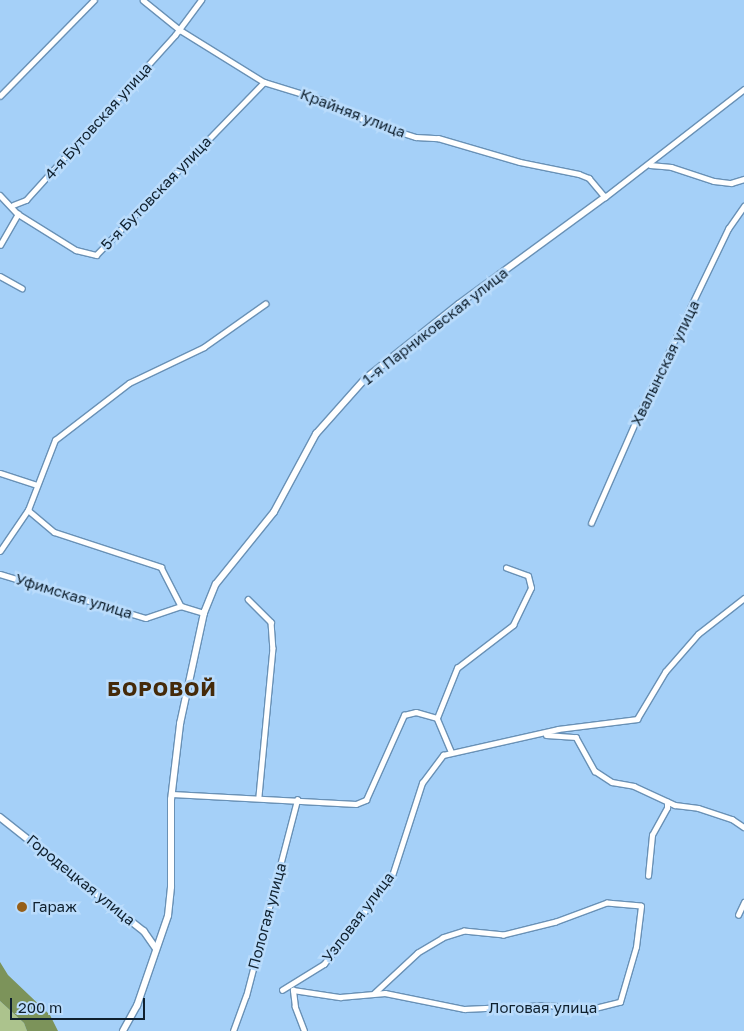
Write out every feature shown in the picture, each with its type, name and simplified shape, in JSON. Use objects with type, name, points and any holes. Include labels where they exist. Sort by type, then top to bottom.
[{"type":"street","points":[[0,96],[94,0]]},
{"type":"street","name":"Крайняя улица","points":[[142,0],[180,30],[264,82],[329,102],[368,122],[416,137],[438,138],[520,162],[579,174],[589,178],[605,197]]},
{"type":"street","name":"4-я Бутовская улица","points":[[13,205],[26,200],[180,30],[201,0]]},
{"type":"street","name":"5-я Бутовская улица","points":[[13,205],[18,214],[76,250],[96,255],[264,82]]},
{"type":"street","points":[[605,197],[744,89]]},
{"type":"street","points":[[648,165],[671,167],[714,181],[731,183],[744,179]]},
{"type":"street","points":[[0,195],[13,205]]},
{"type":"street","name":"1-я Парниковская улица","points":[[123,1031],[137,1006],[168,916],[172,887],[172,794],[180,724],[204,614],[226,567],[274,512],[316,434],[365,379],[459,304],[605,197]]},
{"type":"street","name":"Хвалынская улица","points":[[591,523],[638,416],[728,229],[744,206]]},
{"type":"street","points":[[0,245],[18,214]]},
{"type":"street","points":[[0,276],[22,288]]},
{"type":"street","points":[[0,551],[28,510],[55,440],[129,383],[204,347],[265,304]]},
{"type":"street","points":[[0,473],[37,485]]},
{"type":"street","points":[[28,510],[54,532],[161,567],[181,606],[204,614]]},
{"type":"street","points":[[506,568],[528,576],[531,588],[513,625],[457,668],[438,718],[451,751],[542,734],[558,729],[637,719],[665,672],[698,634],[744,598]]},
{"type":"street","name":"Уфимская улица","points":[[0,574],[146,618],[181,606]]},
{"type":"street","points":[[248,598],[271,622],[273,648],[259,797]]},
{"type":"street","points":[[172,794],[259,797],[346,806],[366,800],[404,715],[416,712],[438,718]]},
{"type":"street","points":[[542,734],[576,737],[595,771],[602,777],[634,786],[667,802],[732,819],[744,827]]},
{"type":"street","name":"Узловая улица","points":[[282,990],[324,964],[392,876],[422,783],[443,755],[451,751]]},
{"type":"street","name":"Пологая улица","points":[[233,1031],[246,996],[297,800]]},
{"type":"street","points":[[648,876],[652,835],[667,808],[667,802]]},
{"type":"street","name":"Городецкая улица","points":[[0,817],[144,931],[156,948]]},
{"type":"street","points":[[738,915],[744,902]]},
{"type":"street","name":"Логовая улица","points":[[607,903],[641,906],[636,947],[620,1002],[587,1010],[549,1005],[464,1009],[376,993],[418,952],[443,938],[464,931],[504,934],[556,922],[607,903]]},
{"type":"street","points":[[304,1031],[295,1007],[293,990],[340,997],[376,993]]},
{"type":"green space","points":[[0,962],[8,975],[50,1015],[58,1031],[27,1031],[24,1023],[0,1001]]},
{"type":"green space","points":[[0,1001],[24,1023],[27,1031],[0,1031]]},
{"type":"place","name":"Гараж","points":[[22,907]]},
{"type":"district","name":"БОРОВОЙ","points":[[162,688]]}]
